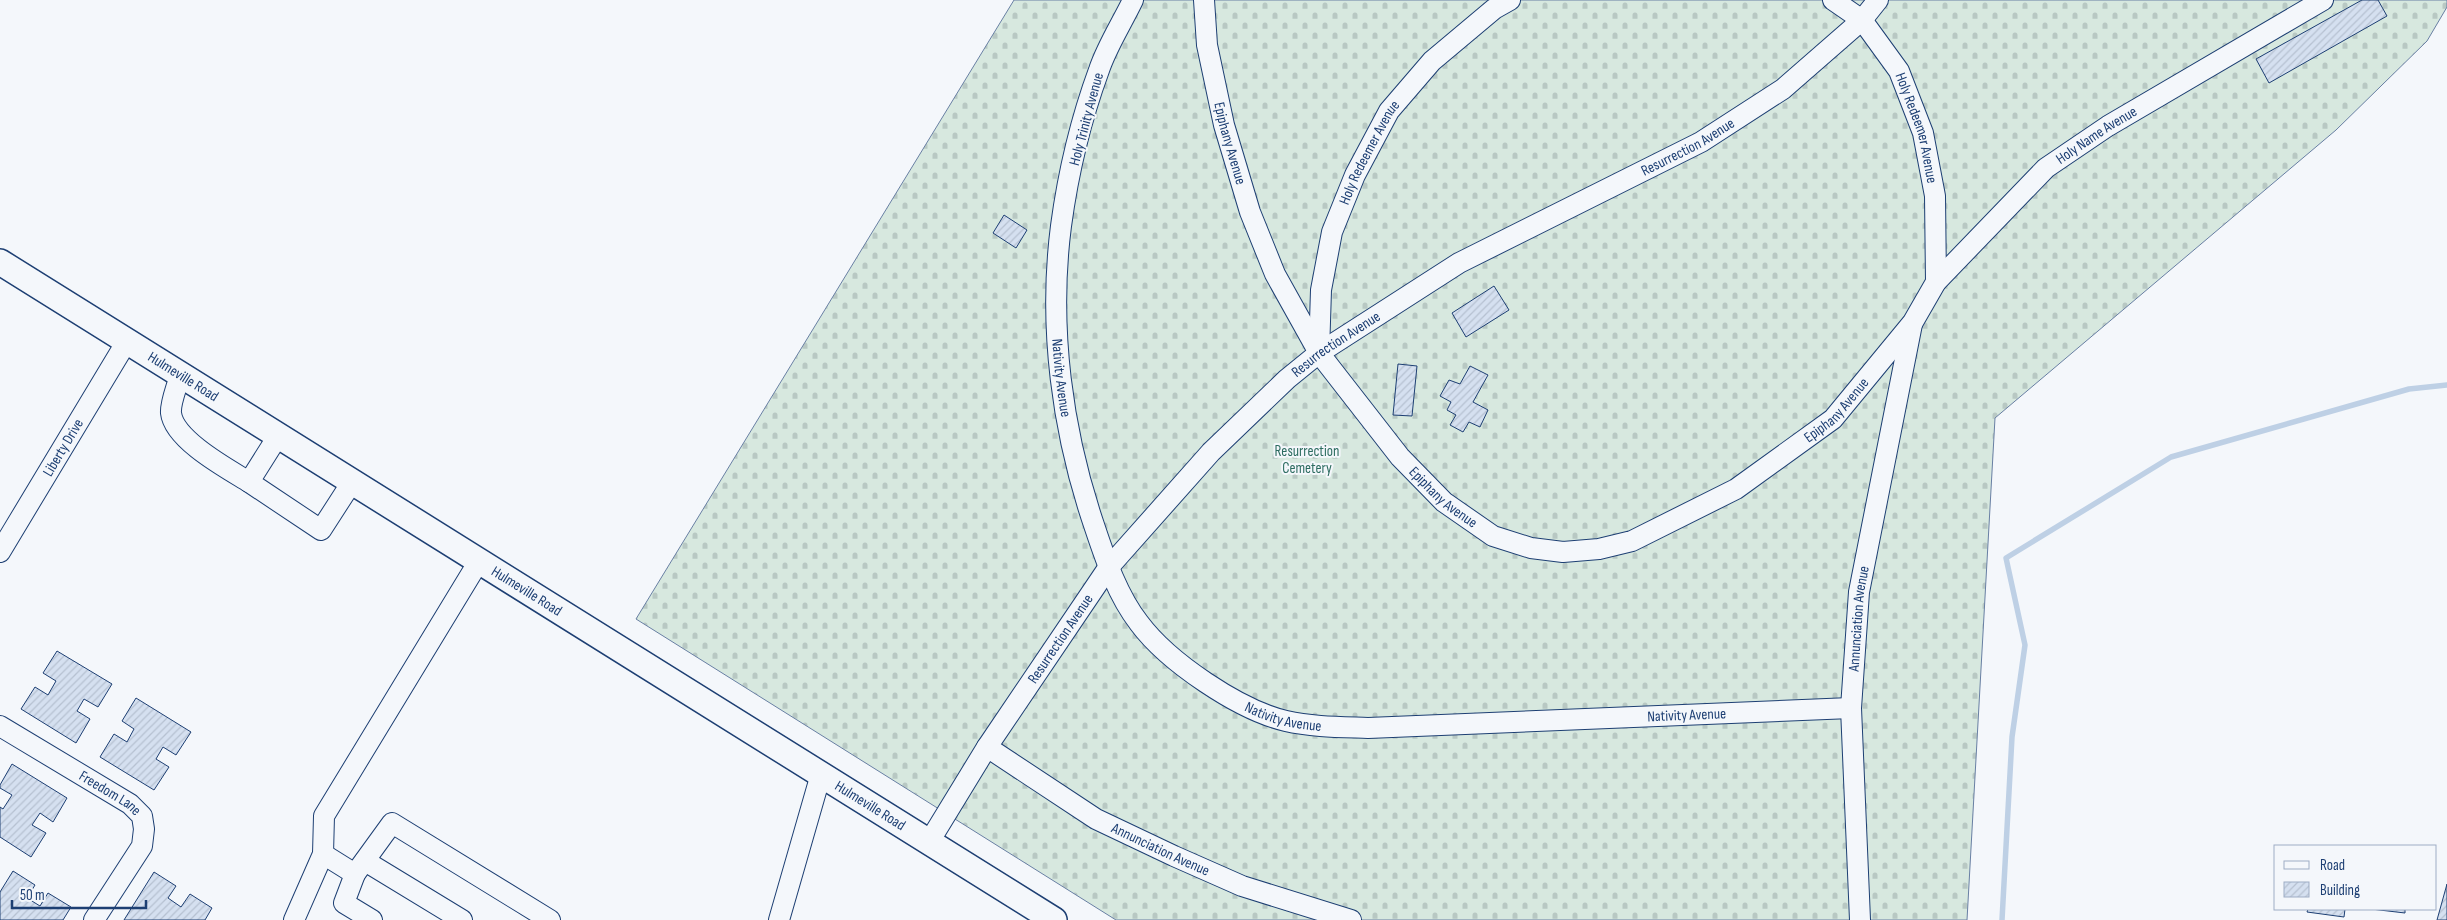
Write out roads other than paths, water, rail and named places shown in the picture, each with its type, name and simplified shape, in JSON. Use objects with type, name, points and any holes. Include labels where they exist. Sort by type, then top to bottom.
[{"type":"main road","name":"Hulmeville Road","points":[[0,262],[1054,920]]},
{"type":"street","name":"Holy Trinity Avenue","points":[[1060,245],[1061,227],[1077,143],[1099,69],[1133,0]]},
{"type":"street","name":"Epiphany Avenue","points":[[1204,0],[1207,45],[1224,125],[1250,212],[1275,274],[1319,353],[1400,457],[1444,502],[1493,536],[1531,548],[1563,552],[1599,549],[1632,541],[1736,489],[1833,418],[1912,322]]},
{"type":"street","name":"Holy Redeemer Avenue","points":[[1319,353],[1321,290],[1332,232],[1355,175],[1389,111],[1432,60],[1494,9],[1510,0]]},
{"type":"street","name":"Holy Redeemer Avenue","points":[[1833,0],[1862,20],[1899,71],[1923,133],[1935,196],[1936,282]]},
{"type":"street","name":"Resurrection Avenue","points":[[929,842],[987,747],[1108,568],[1211,452],[1287,378],[1319,353],[1459,263],[1701,142],[1783,89],[1862,20],[1878,0]]},
{"type":"street","name":"Holy Name Avenue","points":[[1912,322],[1936,282],[2046,168],[2108,126],[2323,0]]},
{"type":"street","name":"Nativity Avenue","points":[[1060,245],[1056,309],[1061,392],[1080,486],[1108,568],[1139,624],[1181,665],[1232,700],[1285,721],[1368,728],[1851,708]]},
{"type":"street","name":"Annunciation Avenue","points":[[1860,920],[1851,708],[1859,592],[1912,322]]},
{"type":"street","name":"Liberty Drive","points":[[0,552],[126,341]]},
{"type":"street","points":[[180,374],[171,412],[181,432],[212,459],[321,530],[352,482]]},
{"type":"street","points":[[249,482],[278,436]]},
{"type":"street","points":[[294,920],[323,854],[324,816],[479,561]]},
{"type":"street","name":"Freedom Lane","points":[[0,726],[130,804],[142,816],[144,829],[142,846],[94,920]]},
{"type":"street","name":"Annunciation Avenue","points":[[987,747],[1096,819],[1242,886],[1351,920]]},
{"type":"street","points":[[779,920],[821,774]]},
{"type":"street","points":[[372,920],[344,902],[360,868],[392,822],[550,920]]},
{"type":"street","points":[[323,854],[360,868],[462,920]]},
{"type":"waterway","points":[[2002,920],[2012,737],[2025,645],[2006,558],[2171,457],[2409,389],[2447,385]]},
{"type":"park label","name":"Resurrection Cemetery","points":[[1307,460]]}]
